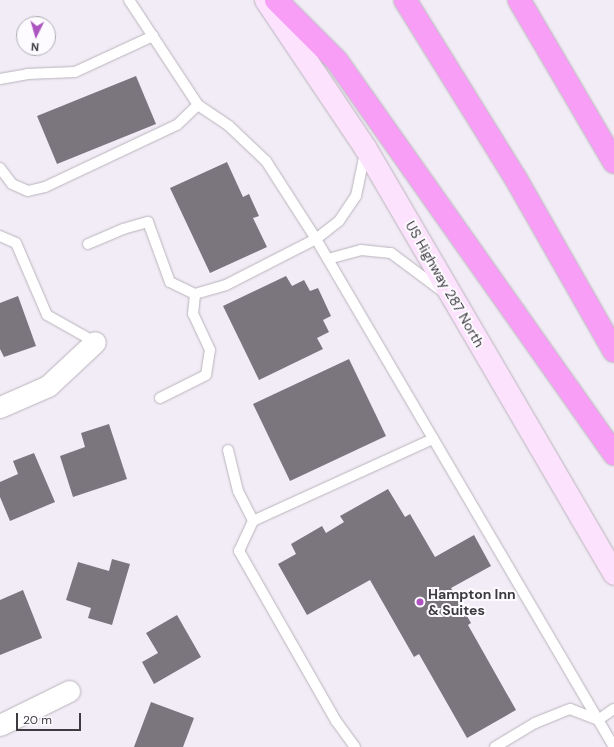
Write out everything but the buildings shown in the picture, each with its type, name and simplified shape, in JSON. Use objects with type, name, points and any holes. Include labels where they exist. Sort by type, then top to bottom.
[{"type":"highway","points":[[276,0],[337,61],[614,454]]},
{"type":"highway","points":[[405,0],[516,179],[614,350]]},
{"type":"highway","points":[[519,0],[614,162]]},
{"type":"main road","name":"US Highway 287 North","points":[[266,0],[366,149],[614,574]]},
{"type":"street","points":[[0,407],[48,386],[94,342]]},
{"type":"street","points":[[0,725],[69,691]]},
{"type":"lane","points":[[129,0],[198,105],[229,126],[266,162],[316,239],[614,747]]},
{"type":"lane","points":[[0,79],[27,74],[75,72],[153,36]]},
{"type":"lane","points":[[0,168],[12,184],[28,191],[45,187],[177,125],[198,105]]},
{"type":"lane","points":[[88,244],[148,222],[170,282],[195,294],[226,285],[316,239],[339,221],[356,196],[366,149]]},
{"type":"lane","points":[[0,236],[16,243],[47,315],[94,342]]},
{"type":"lane","points":[[328,259],[361,250],[391,254],[455,301]]},
{"type":"lane","points":[[160,398],[206,375],[210,350],[193,314],[195,294]]},
{"type":"lane","points":[[355,747],[336,721],[238,551],[253,521],[433,439]]},
{"type":"lane","points":[[228,450],[238,491],[253,521]]},
{"type":"lane","points":[[495,747],[535,723],[570,709],[598,720]]},
{"type":"lane","points":[[598,720],[614,709]]},
{"type":"place","name":"Hampton Inn & Suites","points":[[420,602]]}]
